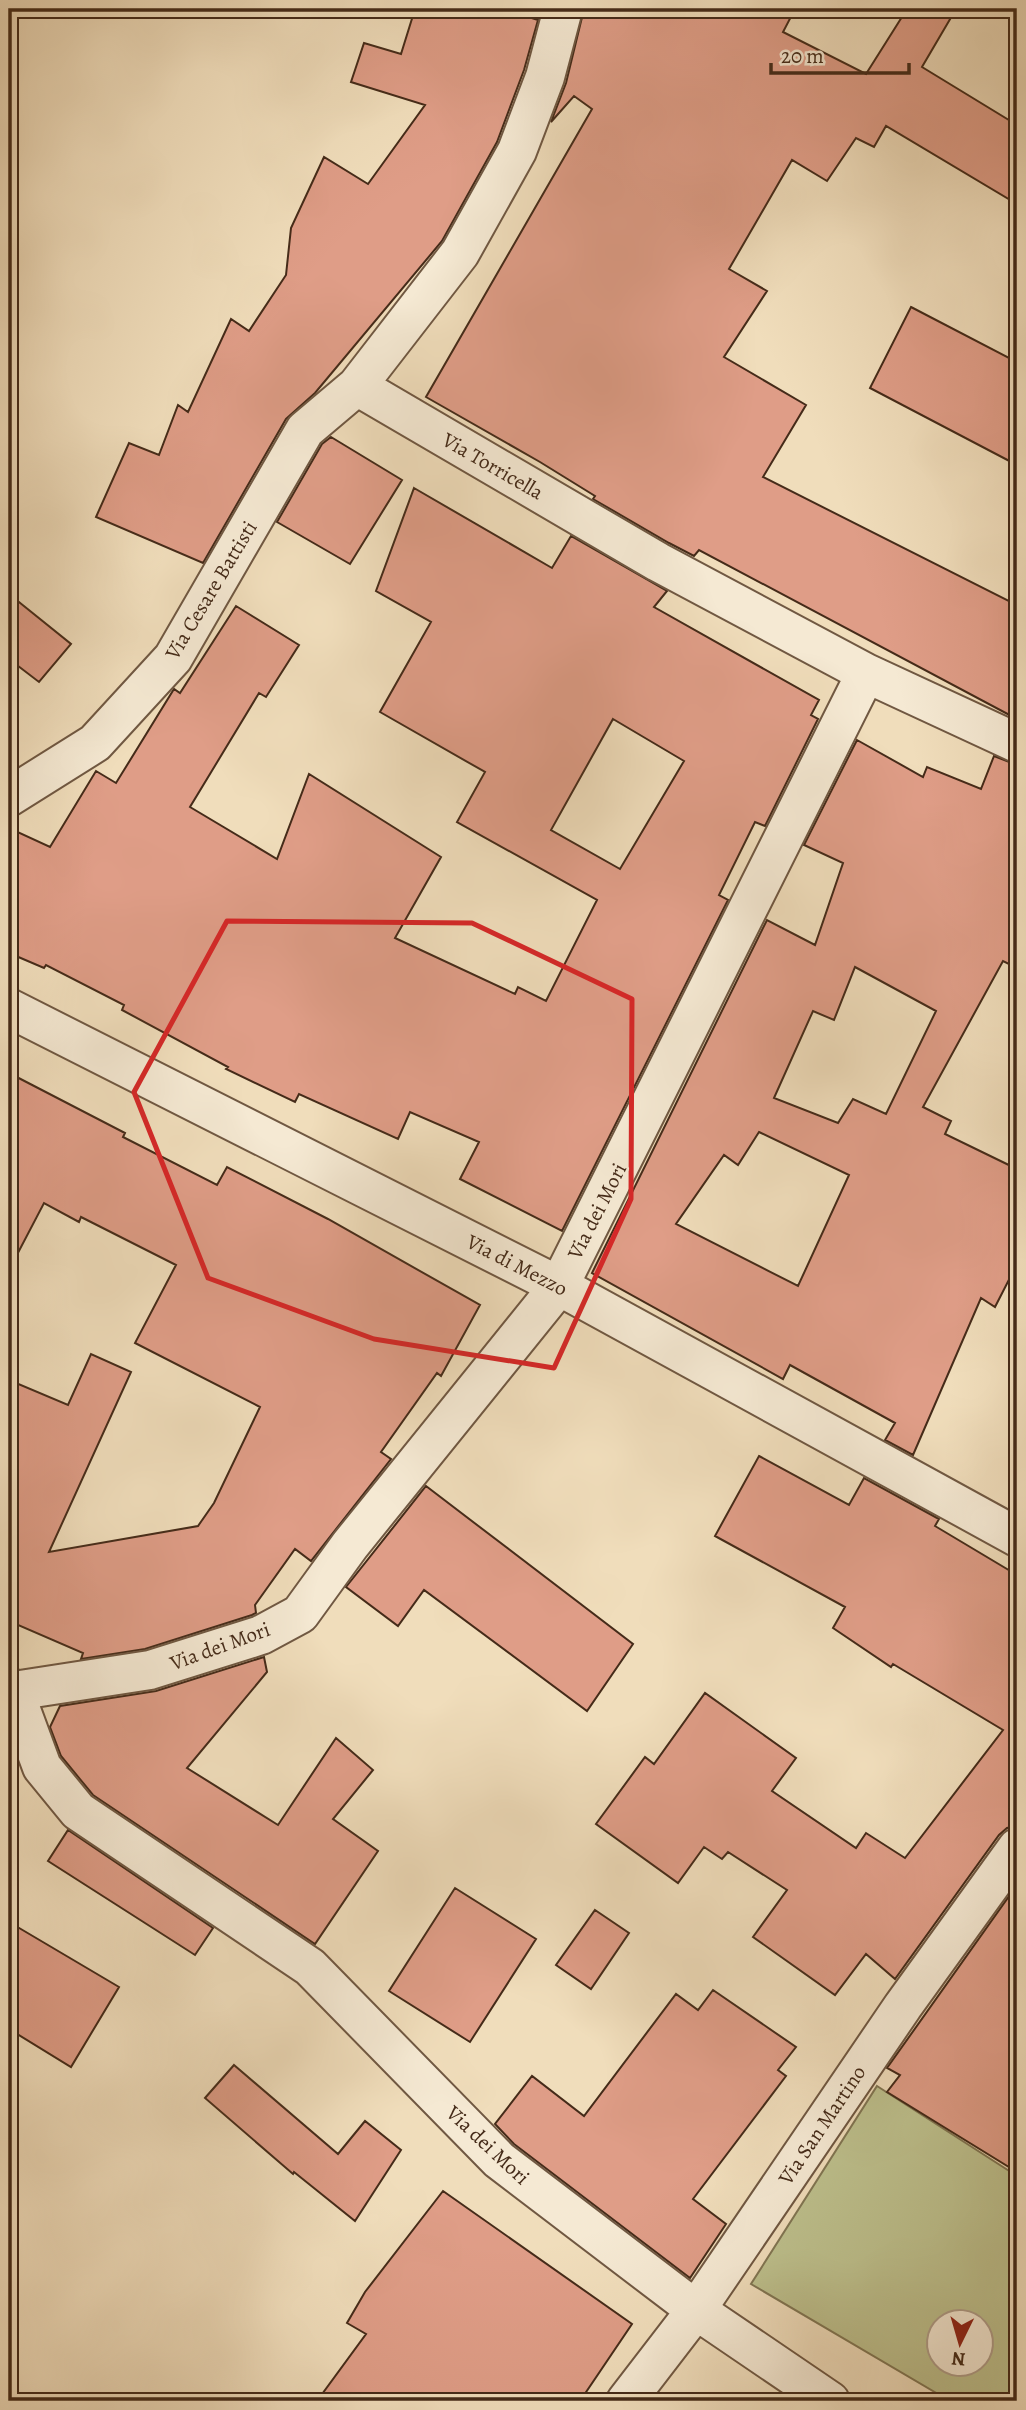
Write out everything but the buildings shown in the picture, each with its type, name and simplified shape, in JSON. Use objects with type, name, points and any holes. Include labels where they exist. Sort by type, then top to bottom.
[{"type":"street","points":[[357,386],[460,253],[517,151],[545,77],[563,9]]},
{"type":"street","name":"Via Torricella","points":[[357,386],[659,562],[866,673],[1017,743]]},
{"type":"street","name":"Via Cesare Battisti","points":[[9,797],[95,743],[173,658],[305,430],[357,386]]},
{"type":"street","name":"Via dei Mori","points":[[830,2401],[696,2310],[499,2160],[310,1967],[78,1811],[42,1766],[11,1689],[150,1670],[261,1635],[300,1614],[350,1545],[559,1286],[866,673]]},
{"type":"street","name":"Via di Mezzo","points":[[9,1008],[559,1286],[1017,1537]]},
{"type":"street","name":"Via San Martino","points":[[626,2401],[696,2310],[903,2006],[1017,1848]]},
{"type":"highlighted area","points":[[227,921],[472,923],[632,999],[631,1199],[554,1368],[374,1339],[208,1278],[134,1092]]},
{"type":"green space","points":[[877,2086],[1017,2176],[1017,2401],[950,2401],[751,2284]]}]
